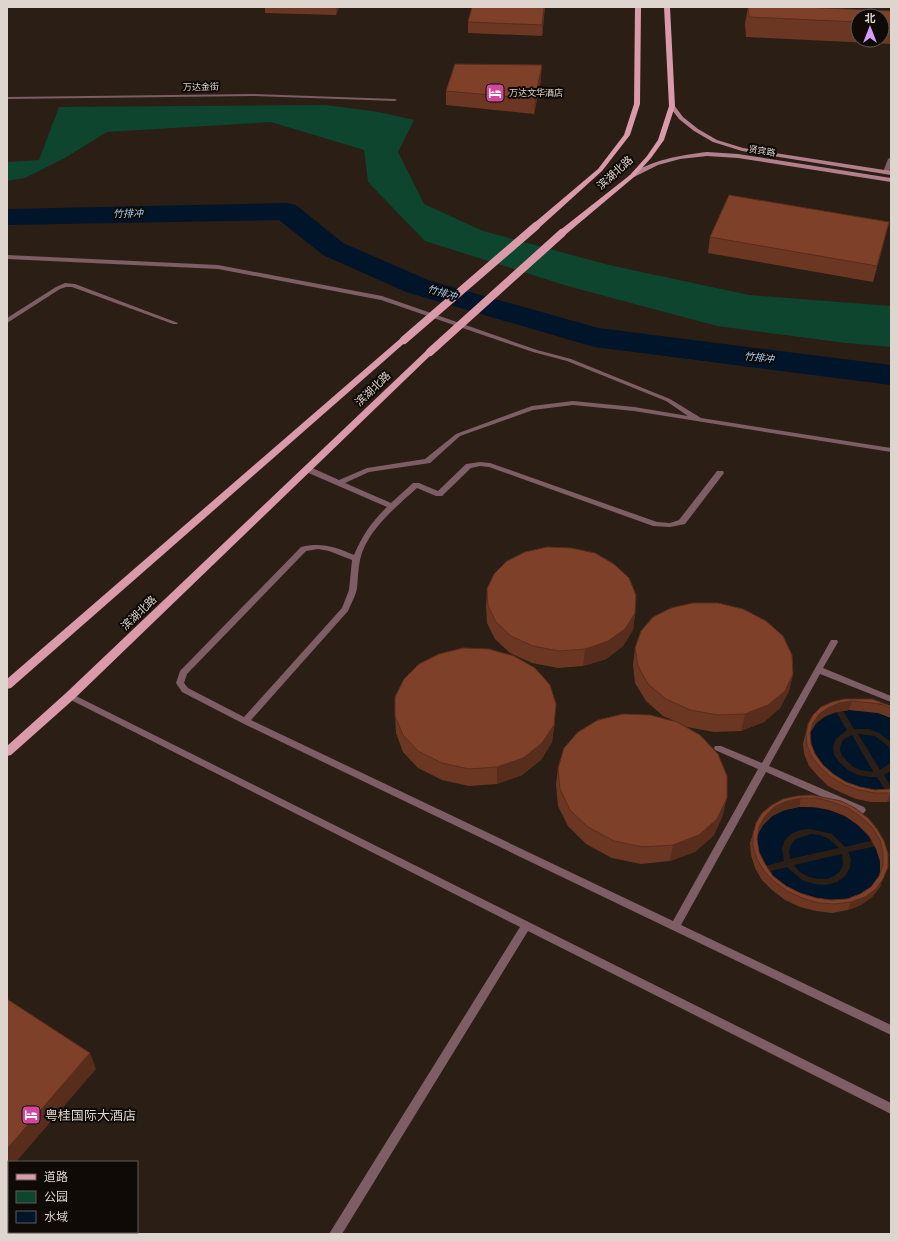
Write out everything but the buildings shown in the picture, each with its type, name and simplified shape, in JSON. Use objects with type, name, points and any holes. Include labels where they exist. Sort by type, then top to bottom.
[{"type":"main road","name":"滨湖北路","points":[[7,685],[600,170],[627,135],[637,104],[638,7]]},
{"type":"main road","name":"滨湖北路","points":[[7,752],[70,696],[430,352],[562,233],[632,176],[649,157],[661,140],[672,106],[667,7]]},
{"type":"main road","name":"贤宾路","points":[[672,106],[681,118],[696,130],[722,143],[742,149],[888,172]]},
{"type":"main road","name":"贤宾路","points":[[632,176],[656,164],[680,158],[707,154],[738,156],[891,180]]},
{"type":"street","name":"万达金街","points":[[7,98],[253,95],[395,100]]},
{"type":"street","points":[[888,172],[891,158]]},
{"type":"street","points":[[7,257],[218,267],[382,298],[535,351],[569,360],[668,400],[700,420]]},
{"type":"street","points":[[7,321],[58,288],[65,285],[73,285],[175,323]]},
{"type":"street","points":[[339,483],[367,470],[427,461],[458,435],[532,408],[573,403],[634,409],[891,450]]},
{"type":"street","points":[[245,721],[345,609],[353,590],[356,558],[365,538],[375,524],[392,506],[416,485],[439,494],[469,466],[480,464],[490,465],[656,524],[670,526],[682,522],[720,473]]},
{"type":"street","points":[[307,469],[392,506]]},
{"type":"street","points":[[356,558],[324,546],[315,546],[304,549],[183,673],[180,683],[185,690],[245,721],[891,1030]]},
{"type":"street","points":[[675,926],[834,642]]},
{"type":"street","points":[[818,670],[891,699]]},
{"type":"street","points":[[70,696],[891,1109]]},
{"type":"street","points":[[718,748],[861,810]]},
{"type":"street","points":[[335,1234],[526,925]]},
{"type":"green space","points":[[326,105],[379,112],[414,120],[398,152],[424,204],[483,231],[609,265],[749,295],[891,306],[891,347],[846,343],[717,326],[571,287],[425,241],[368,182],[364,150],[271,122],[107,132],[63,159],[25,178],[7,181],[7,162],[39,160],[59,107]]},
{"type":"water","points":[[849,710],[878,713],[891,718],[891,797],[830,783],[807,742],[813,728],[822,719],[834,713]]},
{"type":"water","points":[[799,807],[823,809],[846,817],[854,822],[868,836],[873,844],[880,861],[878,879],[870,892],[858,902],[797,902],[756,861],[756,839],[763,824],[768,819],[780,812]]},
{"type":"pier","points":[[842,709],[854,729],[869,729],[879,733],[891,742],[891,753],[888,746],[875,736],[858,734],[880,770],[889,764],[891,760],[891,771],[884,775],[891,787],[891,799],[877,777],[858,775],[848,770],[834,755],[833,746],[836,739],[847,730],[835,710]],"holes":[[[852,735],[873,771],[861,770],[853,767],[842,756],[840,750],[844,739]]]},
{"type":"pier","points":[[810,829],[832,834],[845,847],[873,840],[877,846],[848,852],[851,859],[850,868],[845,876],[837,882],[826,885],[814,884],[802,880],[787,867],[760,874],[757,868],[784,861],[782,848],[785,840],[791,834],[800,830]],"holes":[[[811,834],[820,835],[829,839],[839,848],[790,859],[789,851],[791,845],[796,839]],[[842,854],[843,865],[840,871],[827,879],[809,877],[800,872],[794,865]]]},
{"type":"waterway","name":"竹排冲","points":[[7,217],[286,211],[333,249],[417,286],[595,337],[891,375]]},
{"type":"place","name":"万达文华酒店","points":[[495,93]]},
{"type":"place","name":"粤桂国际大酒店","points":[[31,1115]]}]
